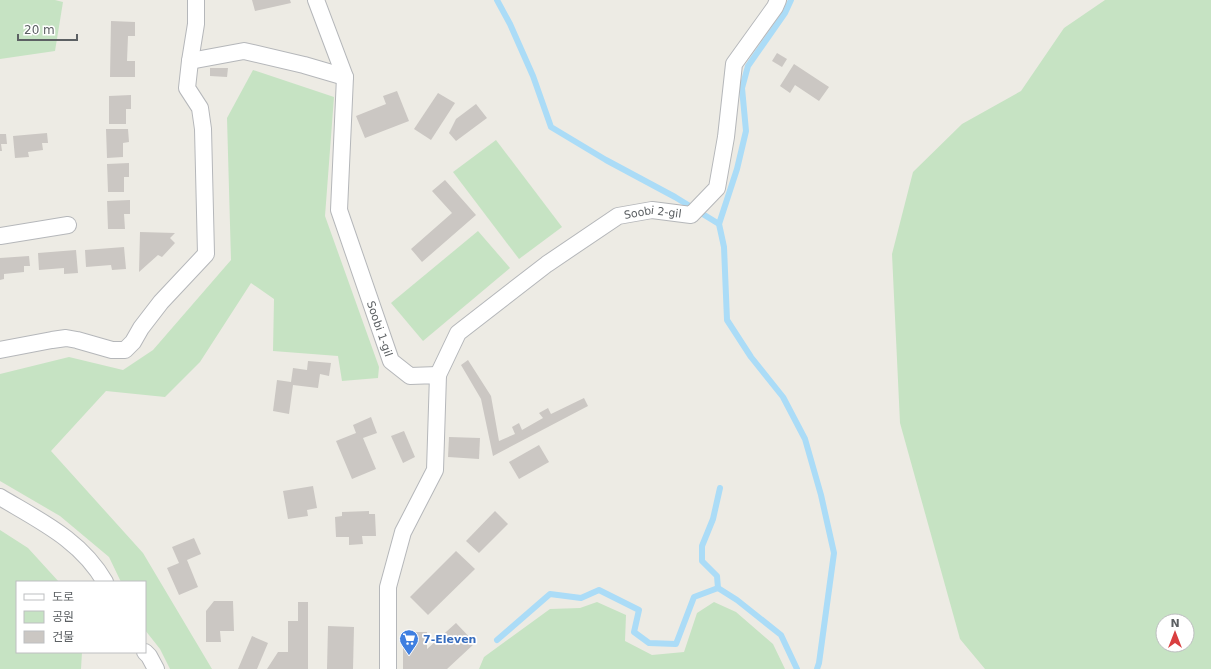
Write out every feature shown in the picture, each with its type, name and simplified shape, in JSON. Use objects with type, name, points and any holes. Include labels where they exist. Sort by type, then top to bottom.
[{"type":"street","points":[[0,350],[66,338],[112,350],[124,350],[134,342],[141,328],[161,302],[206,254],[203,129],[200,108],[187,88],[196,24],[196,0]]},
{"type":"street","name":"Soobi 1-gil","points":[[316,0],[345,78],[339,210],[391,361],[410,376],[438,375]]},
{"type":"street","name":"Soobi 2-gil","points":[[438,375],[458,333],[547,264],[618,216],[652,210],[691,215],[717,188],[726,137],[734,64],[775,7],[778,0]]},
{"type":"street","points":[[190,61],[244,51],[304,65],[345,78]]},
{"type":"street","points":[[0,236],[68,225]]},
{"type":"street","points":[[388,669],[388,586],[403,532],[435,470],[438,375]]},
{"type":"street","points":[[0,497],[54,528],[90,560],[104,581]]},
{"type":"street","points":[[146,653],[156,669]]},
{"type":"green space","points":[[0,0],[55,0],[63,2],[55,51],[0,59]]},
{"type":"green space","points":[[1105,0],[1211,0],[1211,669],[985,669],[960,639],[900,423],[892,254],[913,172],[962,124],[1021,91],[1064,28]]},
{"type":"green space","points":[[253,70],[334,97],[325,216],[379,367],[378,378],[342,381],[338,356],[273,351],[274,299],[251,283],[200,362],[165,397],[106,391],[51,451],[143,553],[212,669],[170,669],[160,649],[146,631],[146,581],[121,581],[109,557],[60,516],[0,481],[0,374],[69,357],[123,370],[153,350],[231,260],[227,118]]},
{"type":"green space","points":[[496,140],[562,227],[519,259],[453,172]]},
{"type":"green space","points":[[478,231],[510,268],[423,341],[391,303]]},
{"type":"green space","points":[[0,530],[28,548],[58,581],[16,581],[16,653],[82,653],[81,669],[0,669]]},
{"type":"green space","points":[[597,602],[626,615],[625,641],[652,655],[684,652],[697,613],[714,602],[736,612],[773,644],[785,669],[479,669],[484,657],[550,609],[580,608]]},
{"type":"building","points":[[252,0],[290,0],[291,3],[255,11]]},
{"type":"building","points":[[111,21],[135,22],[135,36],[128,36],[127,61],[135,61],[135,77],[110,77]]},
{"type":"building","points":[[777,53],[787,59],[782,67],[772,61]]},
{"type":"building","points":[[794,64],[829,87],[819,101],[795,85],[790,93],[780,86]]},
{"type":"building","points":[[210,68],[228,68],[227,77],[210,76]]},
{"type":"building","points":[[397,91],[409,121],[365,138],[356,116],[386,104],[383,96]]},
{"type":"building","points":[[438,93],[455,103],[431,140],[414,129]]},
{"type":"building","points":[[131,95],[131,109],[126,109],[126,124],[109,124],[109,96]]},
{"type":"building","points":[[476,104],[487,118],[456,141],[449,133],[456,119]]},
{"type":"building","points":[[106,129],[128,129],[129,142],[123,143],[123,157],[107,158]]},
{"type":"building","points":[[47,133],[48,143],[42,143],[43,150],[28,152],[29,157],[15,158],[13,136]]},
{"type":"building","points":[[0,134],[6,134],[7,144],[1,144],[2,151],[0,151]]},
{"type":"building","points":[[129,163],[129,177],[124,177],[124,192],[108,192],[107,164]]},
{"type":"building","points":[[445,180],[476,215],[422,262],[411,249],[452,213],[432,191]]},
{"type":"building","points":[[130,200],[130,214],[124,214],[125,229],[108,229],[107,201]]},
{"type":"building","points":[[140,232],[175,233],[170,238],[175,243],[162,257],[158,255],[139,272]]},
{"type":"building","points":[[124,247],[126,269],[112,270],[111,265],[86,267],[85,250]]},
{"type":"building","points":[[76,250],[78,273],[64,274],[64,268],[39,270],[38,253]]},
{"type":"building","points":[[29,256],[30,266],[24,266],[24,272],[4,274],[4,279],[0,280],[0,258]]},
{"type":"building","points":[[468,360],[491,396],[499,441],[515,434],[512,427],[519,423],[522,430],[543,418],[539,413],[548,408],[551,414],[584,398],[588,406],[493,456],[481,399],[461,365]]},
{"type":"building","points":[[308,361],[331,363],[329,376],[320,374],[318,388],[293,385],[289,414],[273,411],[277,380],[291,382],[293,368],[307,370]]},
{"type":"building","points":[[371,417],[377,433],[363,438],[376,469],[352,479],[336,441],[356,433],[353,425]]},
{"type":"building","points":[[404,431],[415,457],[403,463],[391,436]]},
{"type":"building","points":[[449,437],[480,438],[479,459],[448,457]]},
{"type":"building","points":[[539,445],[549,462],[519,479],[509,462]]},
{"type":"building","points":[[313,486],[317,508],[307,510],[308,516],[288,519],[283,491]]},
{"type":"building","points":[[369,511],[369,514],[375,514],[376,536],[362,536],[363,544],[349,545],[349,537],[336,537],[335,517],[342,516],[342,512]]},
{"type":"building","points":[[495,511],[508,524],[479,553],[466,541]]},
{"type":"building","points":[[194,538],[201,554],[187,560],[198,587],[179,595],[167,568],[179,563],[172,547]]},
{"type":"building","points":[[456,551],[475,569],[428,615],[410,597]]},
{"type":"building","points":[[214,601],[233,601],[234,631],[220,631],[221,642],[206,642],[206,611]]},
{"type":"building","points":[[298,602],[308,602],[308,669],[267,669],[278,652],[288,652],[288,621],[298,621]]},
{"type":"building","points":[[456,623],[475,643],[447,669],[403,669],[403,632],[427,632],[427,649]]},
{"type":"building","points":[[328,626],[354,627],[353,669],[327,669]]},
{"type":"building","points":[[252,636],[268,643],[257,669],[238,669]]},
{"type":"waterway","points":[[497,0],[510,24],[533,76],[551,127],[606,160],[675,197],[719,224]]},
{"type":"waterway","points":[[791,0],[785,13],[748,66],[742,88],[746,131],[737,169],[719,224],[724,247],[727,320],[751,357],[783,397],[805,439],[821,495],[834,553],[817,669]]},
{"type":"waterway","points":[[718,588],[717,576],[702,561],[702,546],[713,519],[720,488]]},
{"type":"waterway","points":[[497,640],[550,594],[581,598],[599,590],[639,610],[634,632],[649,643],[676,644],[694,597],[718,588],[737,600],[781,635],[797,669]]},
{"type":"place","name":"7-Eleven","points":[[409,656]]}]
